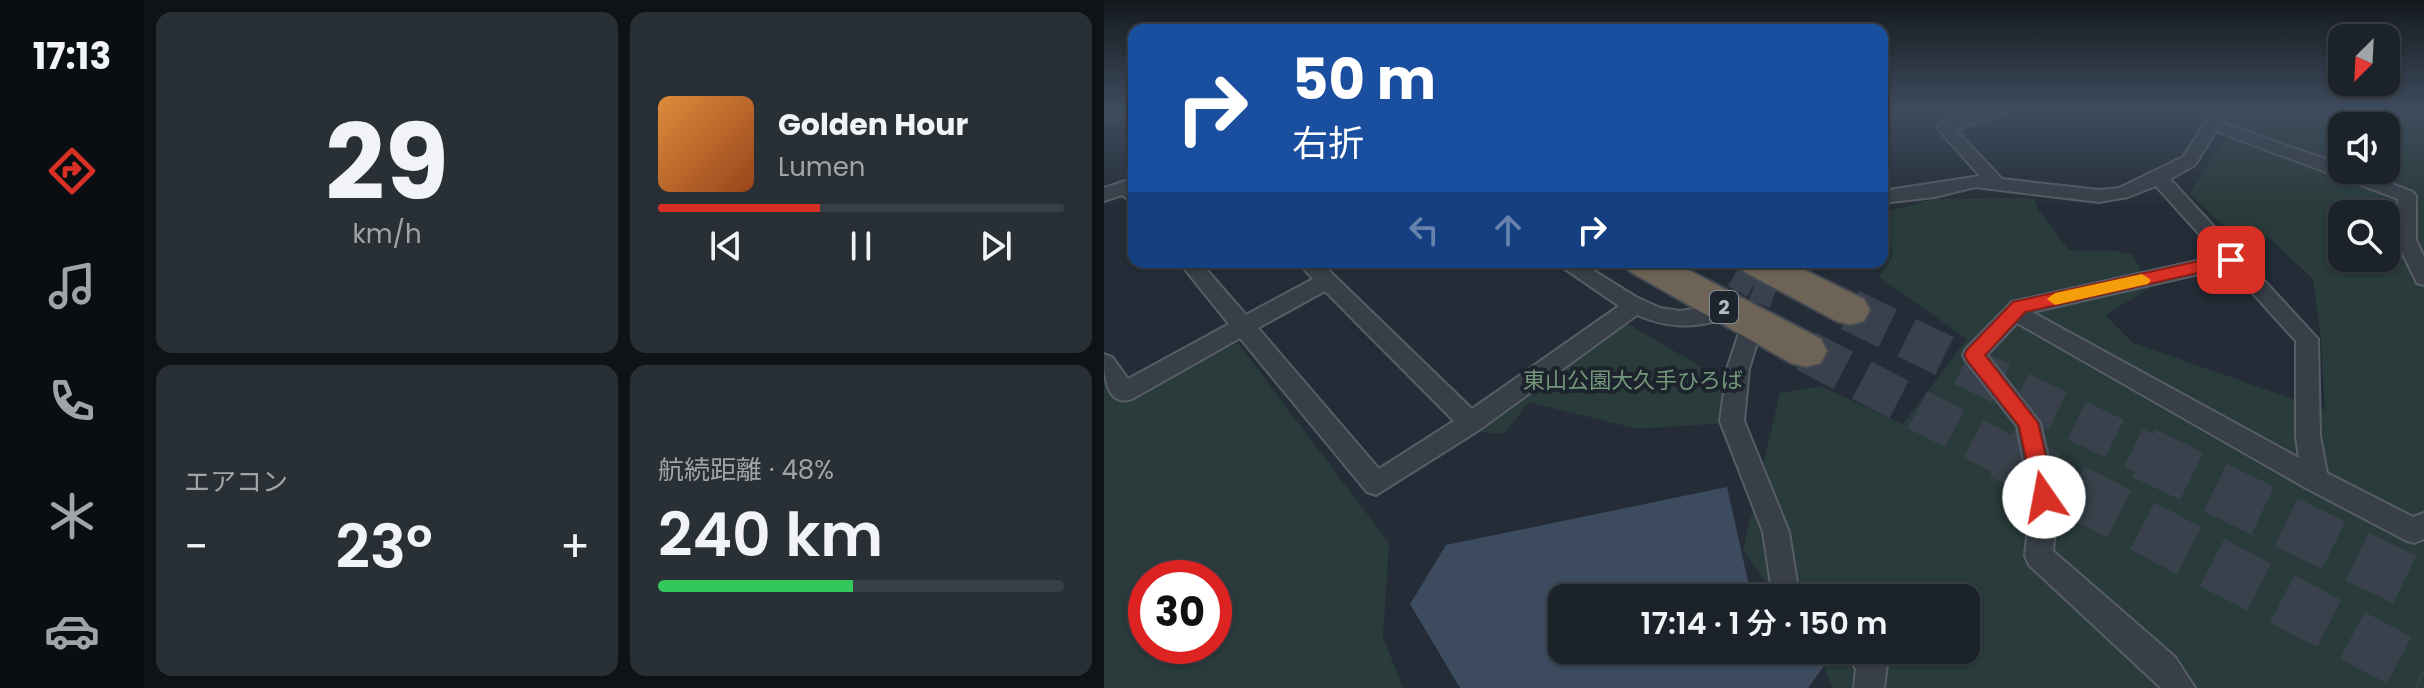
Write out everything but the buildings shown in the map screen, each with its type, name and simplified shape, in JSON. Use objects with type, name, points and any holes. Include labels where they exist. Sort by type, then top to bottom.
[{"type":"highway","name":"2","points":[[1653,268],[1806,351]]},
{"type":"highway","points":[[1768,268],[1850,310]]},
{"type":"street","points":[[1959,143],[1996,183]]},
{"type":"street","points":[[1888,196],[1935,191],[1975,181],[2099,196],[2122,193],[2159,178],[2189,161],[2200,143]]},
{"type":"street","points":[[2269,143],[2407,196],[2406,240],[2424,278]]},
{"type":"street","points":[[2159,178],[2231,260],[2307,339],[2308,436],[2315,480]]},
{"type":"street","points":[[1104,195],[1125,187],[1128,190]]},
{"type":"street","points":[[2180,688],[2164,668],[2039,556],[2044,497],[2028,423],[1974,355],[2019,307],[2231,260]]},
{"type":"street","points":[[1194,268],[1376,484],[1471,423],[1636,305]]},
{"type":"street","points":[[1314,268],[1471,423]]},
{"type":"street","points":[[1575,268],[1636,305],[1668,318],[1690,319],[1712,314]]},
{"type":"street","points":[[1104,363],[1124,392],[1326,281]]},
{"type":"street","points":[[2015,312],[2315,480],[2414,531],[2424,525]]},
{"type":"street","points":[[1748,336],[1738,369],[1732,421],[1776,532],[1783,584]]},
{"type":"street","points":[[1869,688],[1872,664]]},
{"type":"green space","points":[[2221,143],[2328,143],[2328,184],[2400,184],[2400,143],[2424,143],[2424,688],[1832,688],[1823,664],[1980,664],[1980,584],[1767,584],[1743,550],[1780,393],[1820,386],[1903,424],[1967,339],[1879,277],[1885,268],[1888,268],[1892,256],[1888,211],[1934,199],[2034,198],[2037,208],[2069,250],[2115,251],[2133,255],[2150,288],[2105,315],[2133,343],[2325,410],[2321,339],[2313,279],[2269,238],[2240,241],[2189,194]]},
{"type":"green space","name":"東山公園大久手ひろば","points":[[1628,324],[1727,382],[1722,402],[1725,423],[1638,429],[1529,402],[1504,434],[1472,431]]},
{"type":"green space","points":[[1238,343],[1389,543],[1383,637],[1403,688],[1104,688],[1104,379],[1121,402]]},
{"type":"water","points":[[1727,487],[1749,584],[1548,584],[1548,664],[1824,666],[1808,688],[1460,688],[1410,604],[1446,545]]},
{"type":"tunnel","points":[[1713,313],[1735,296],[1751,268]]},
{"type":"tunnel","points":[[1748,335],[1773,268]]},
{"type":"tunnel","points":[[1850,310],[2148,455]]},
{"type":"tunnel","points":[[1806,351],[2005,455]]},
{"type":"tunnel","points":[[2002,453],[2424,673]]},
{"type":"tunnel","points":[[2144,453],[2424,589]]},
{"type":"slow traffic","points":[[2055,299],[2142,280]]},
{"type":"route","points":[[2044,497],[2028,423],[1974,355],[2019,307],[2231,260]]}]
